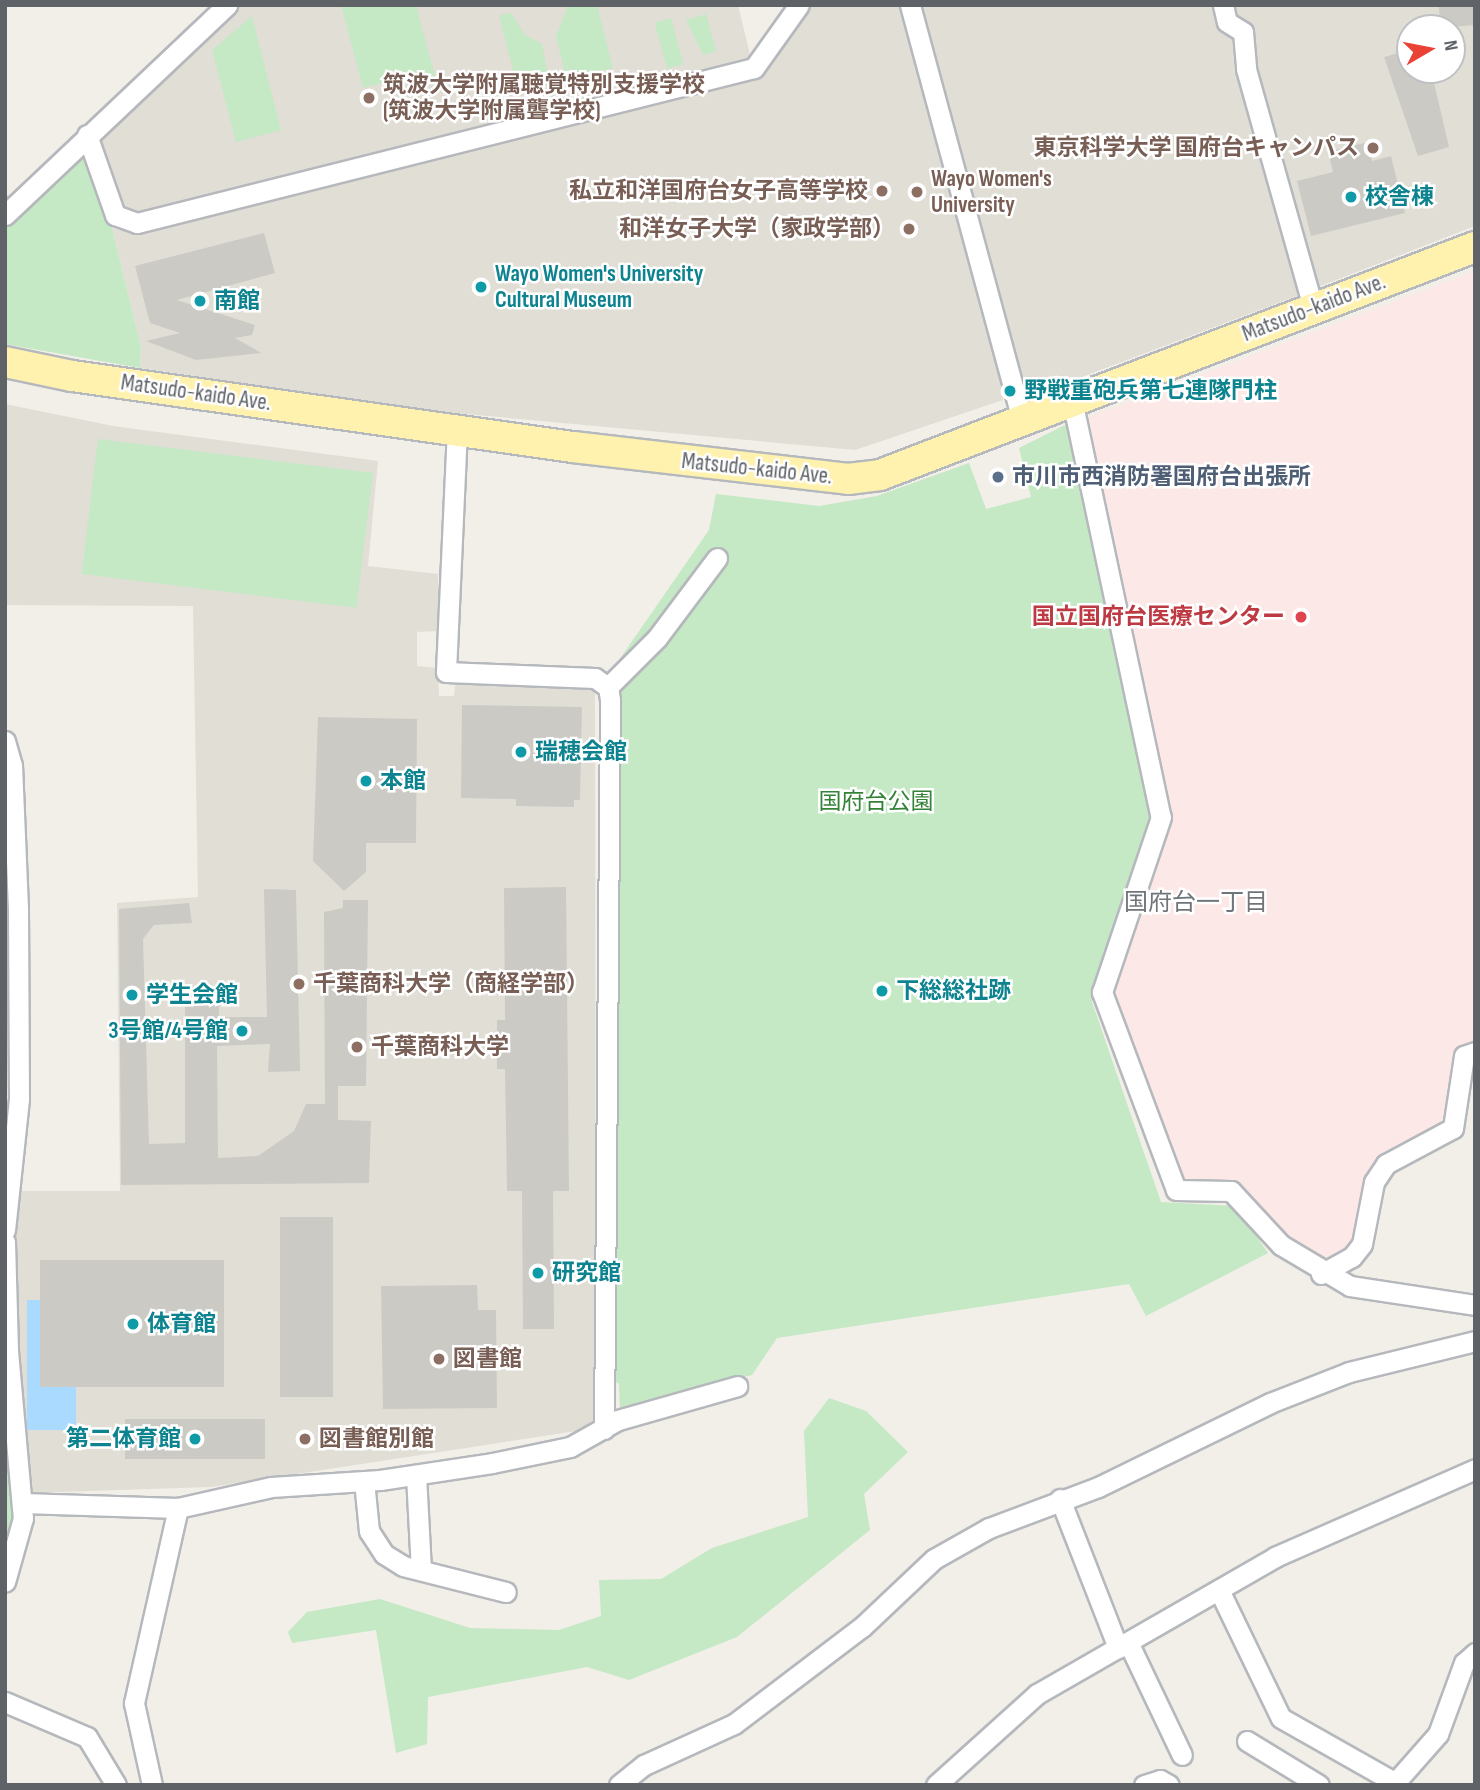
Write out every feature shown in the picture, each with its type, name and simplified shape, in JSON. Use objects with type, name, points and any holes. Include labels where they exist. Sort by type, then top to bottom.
[{"type":"main road","name":"Matsudo-kaido Ave.","points":[[5,362],[72,376],[849,479],[880,475],[1475,247]]},
{"type":"street","points":[[5,215],[226,5]]},
{"type":"street","points":[[88,135],[115,215],[137,223],[754,68],[799,5]]},
{"type":"street","points":[[910,5],[1022,420]]},
{"type":"street","points":[[1223,5],[1227,22],[1243,32],[1246,69],[1313,308]]},
{"type":"street","points":[[1072,400],[1161,817],[1102,992],[1176,1190],[1231,1191],[1282,1245],[1321,1273],[1350,1286],[1475,1306]]},
{"type":"street","points":[[457,429],[446,673],[595,678],[608,687]]},
{"type":"street","points":[[604,1429],[608,687],[657,638],[717,558]]},
{"type":"street","points":[[5,741],[12,765],[18,910],[19,1099],[5,1230]]},
{"type":"street","points":[[1321,1273],[1352,1257],[1362,1244],[1374,1182],[1386,1164],[1453,1128],[1464,1056],[1475,1052]]},
{"type":"street","points":[[5,1242],[8,1351],[22,1503],[5,1582]]},
{"type":"street","points":[[619,1785],[644,1765],[734,1724],[862,1628],[934,1559],[1060,1499],[1098,1487],[1270,1404],[1349,1372],[1475,1341]]},
{"type":"street","points":[[22,1503],[178,1508],[271,1488],[416,1475],[570,1447],[604,1429],[737,1386]]},
{"type":"street","points":[[936,1785],[1037,1694],[1275,1557],[1475,1469]]},
{"type":"street","points":[[416,1475],[421,1570]]},
{"type":"street","points":[[365,1481],[369,1531],[384,1554],[421,1570],[506,1592]]},
{"type":"street","points":[[1060,1499],[1123,1645],[1182,1755]]},
{"type":"street","points":[[152,1785],[134,1703],[178,1508]]},
{"type":"street","points":[[1219,1590],[1281,1718],[1394,1784],[1438,1734],[1464,1663],[1475,1653]]},
{"type":"street","points":[[5,1702],[87,1737],[116,1785]]},
{"type":"street","points":[[1247,1741],[1319,1785]]},
{"type":"street","points":[[1144,1785],[1160,1780],[1169,1785]]},
{"type":"shaded area","name":"筑波大学附属聴覚特別支援学校 (筑波大学附属聾学校)","points":[[235,5],[738,5],[751,59],[137,217],[120,207],[97,135]]},
{"type":"shaded area","name":"Wayo Women's University","points":[[806,5],[905,5],[1005,381],[1003,400],[855,450],[444,412],[140,368],[141,347],[112,228],[134,233],[756,75]]},
{"type":"shaded area","points":[[921,5],[1217,5],[1223,28],[1235,39],[1302,294],[1029,397],[1023,393]]},
{"type":"shaded area","name":"東京科学大学 国府台キャンパス","points":[[1229,5],[1475,5],[1475,226],[1313,289],[1250,67],[1250,27]]},
{"type":"shaded area","name":"国立国府台医療センター","points":[[1475,271],[1475,1049],[1437,1129],[1373,1166],[1355,1236],[1349,1248],[1327,1262],[1286,1243],[1250,1196],[1227,1180],[1174,1183],[1106,989],[1170,817],[1086,418]]},
{"type":"shaded area","name":"千葉商科大学","points":[[5,404],[113,426],[378,461],[368,566],[438,574],[438,631],[417,632],[417,666],[438,668],[439,696],[454,696],[455,686],[466,681],[595,684],[596,1428],[211,1487],[28,1493],[12,1340],[17,1191],[120,1191],[117,903],[198,897],[193,606],[5,605]]},
{"type":"green space","points":[[341,5],[416,5],[436,80],[417,86],[405,77],[363,88]]},
{"type":"green space","points":[[568,5],[597,5],[613,68],[567,81],[556,37]]},
{"type":"green space","points":[[511,13],[525,35],[542,44],[550,85],[518,89],[499,15]]},
{"type":"green space","points":[[706,14],[716,51],[703,55],[686,20]]},
{"type":"green space","points":[[252,16],[281,130],[236,142],[212,50]]},
{"type":"green space","points":[[671,18],[683,64],[667,69],[655,22]]},
{"type":"green space","points":[[81,154],[90,159],[112,228],[141,347],[140,368],[5,344],[5,195],[32,201]]},
{"type":"green space","name":"国府台公園","points":[[1067,424],[1151,816],[1092,1002],[1161,1202],[1235,1206],[1268,1253],[1146,1316],[1129,1284],[777,1338],[752,1375],[620,1409],[619,1384],[611,1379],[610,688],[617,663],[709,530],[716,494],[819,506],[877,496],[969,463],[986,509],[1031,497],[1019,448]]},
{"type":"green space","points":[[98,439],[373,473],[356,608],[81,574]]},
{"type":"green space","points":[[5,1396],[15,1496],[10,1569],[5,1569]]},
{"type":"green space","points":[[829,1398],[866,1411],[908,1452],[864,1494],[870,1530],[737,1637],[629,1680],[587,1667],[428,1697],[427,1744],[396,1753],[376,1630],[292,1643],[288,1632],[307,1612],[380,1599],[470,1628],[559,1630],[601,1616],[599,1580],[661,1579],[712,1548],[808,1517],[804,1431]]},
{"type":"water","points":[[27,1300],[76,1300],[76,1430],[27,1430]]},
{"type":"building","points":[[1439,5],[1475,5],[1475,25],[1466,26],[1466,14],[1439,14]]},
{"type":"building","points":[[1396,54],[1396,84],[1434,84],[1449,147],[1418,156],[1384,57]]},
{"type":"building","name":"校舎棟","points":[[1368,142],[1372,161],[1391,156],[1405,213],[1311,236],[1297,181],[1333,172],[1328,152]]},
{"type":"building","name":"南館","points":[[264,233],[275,273],[177,300],[255,325],[252,335],[235,338],[261,353],[196,360],[146,341],[180,333],[150,323],[135,266]]},
{"type":"building","name":"瑞穂会館","points":[[462,705],[582,707],[580,800],[574,800],[574,807],[516,806],[516,799],[461,798]]},
{"type":"building","name":"本館","points":[[318,717],[417,719],[416,843],[366,843],[366,872],[344,891],[313,861]]},
{"type":"building","points":[[566,887],[569,1191],[553,1191],[554,1329],[523,1329],[522,1191],[507,1191],[505,1069],[497,1069],[497,1020],[505,1020],[504,888]]},
{"type":"building","points":[[264,889],[296,890],[300,1071],[268,1072],[270,1044],[217,1046],[218,1158],[258,1156],[294,1131],[306,1104],[325,1104],[324,912],[343,908],[343,900],[368,900],[366,1086],[338,1086],[338,1120],[371,1121],[369,1183],[121,1185],[119,909],[189,903],[192,923],[154,925],[143,939],[149,1144],[185,1143],[185,988],[219,989],[219,1017],[267,1017]]},
{"type":"building","points":[[280,1217],[333,1217],[333,1397],[280,1397]]},
{"type":"building","name":"体育館","points":[[40,1260],[224,1260],[224,1387],[40,1387]]},
{"type":"building","name":"図書館","points":[[477,1285],[478,1310],[496,1310],[497,1408],[383,1409],[381,1286]]},
{"type":"building","name":"第二体育館","points":[[125,1419],[265,1419],[265,1459],[125,1459]]},
{"type":"place","name":"筑波大学附属聴覚特別支援学校 (筑波大学附属聾学校)","points":[[369,98]]},
{"type":"place","name":"東京科学大学 国府台キャンパス","points":[[1373,148]]},
{"type":"place","name":"私立和洋国府台女子高等学校","points":[[882,191]]},
{"type":"place","name":"Wayo Women's University","points":[[917,192]]},
{"type":"place","name":"校舎棟","points":[[1351,197]]},
{"type":"place","name":"和洋女子大学（家政学部）","points":[[909,229]]},
{"type":"place","name":"Wayo Women's University Cultural Museum","points":[[481,287]]},
{"type":"place","name":"南館","points":[[200,301]]},
{"type":"place","name":"野戦重砲兵第七連隊門柱","points":[[1010,391]]},
{"type":"place","name":"市川市西消防署国府台出張所","points":[[998,477]]},
{"type":"place","name":"国立国府台医療センター","points":[[1301,617]]},
{"type":"place","name":"瑞穂会館","points":[[521,752]]},
{"type":"place","name":"本館","points":[[366,781]]},
{"type":"place","name":"千葉商科大学（商経学部）","points":[[299,984]]},
{"type":"place","name":"下総総社跡","points":[[882,991]]},
{"type":"place","name":"学生会館","points":[[132,995]]},
{"type":"place","name":"3号館/4号館","points":[[242,1031]]},
{"type":"place","name":"千葉商科大学","points":[[357,1047]]},
{"type":"place","name":"研究館","points":[[538,1273]]},
{"type":"place","name":"体育館","points":[[133,1324]]},
{"type":"place","name":"図書館","points":[[439,1359]]},
{"type":"place","name":"第二体育館","points":[[195,1439]]},
{"type":"place","name":"図書館別館","points":[[305,1439]]},
{"type":"district","name":"国府台一丁目","points":[[1196,903]]}]
